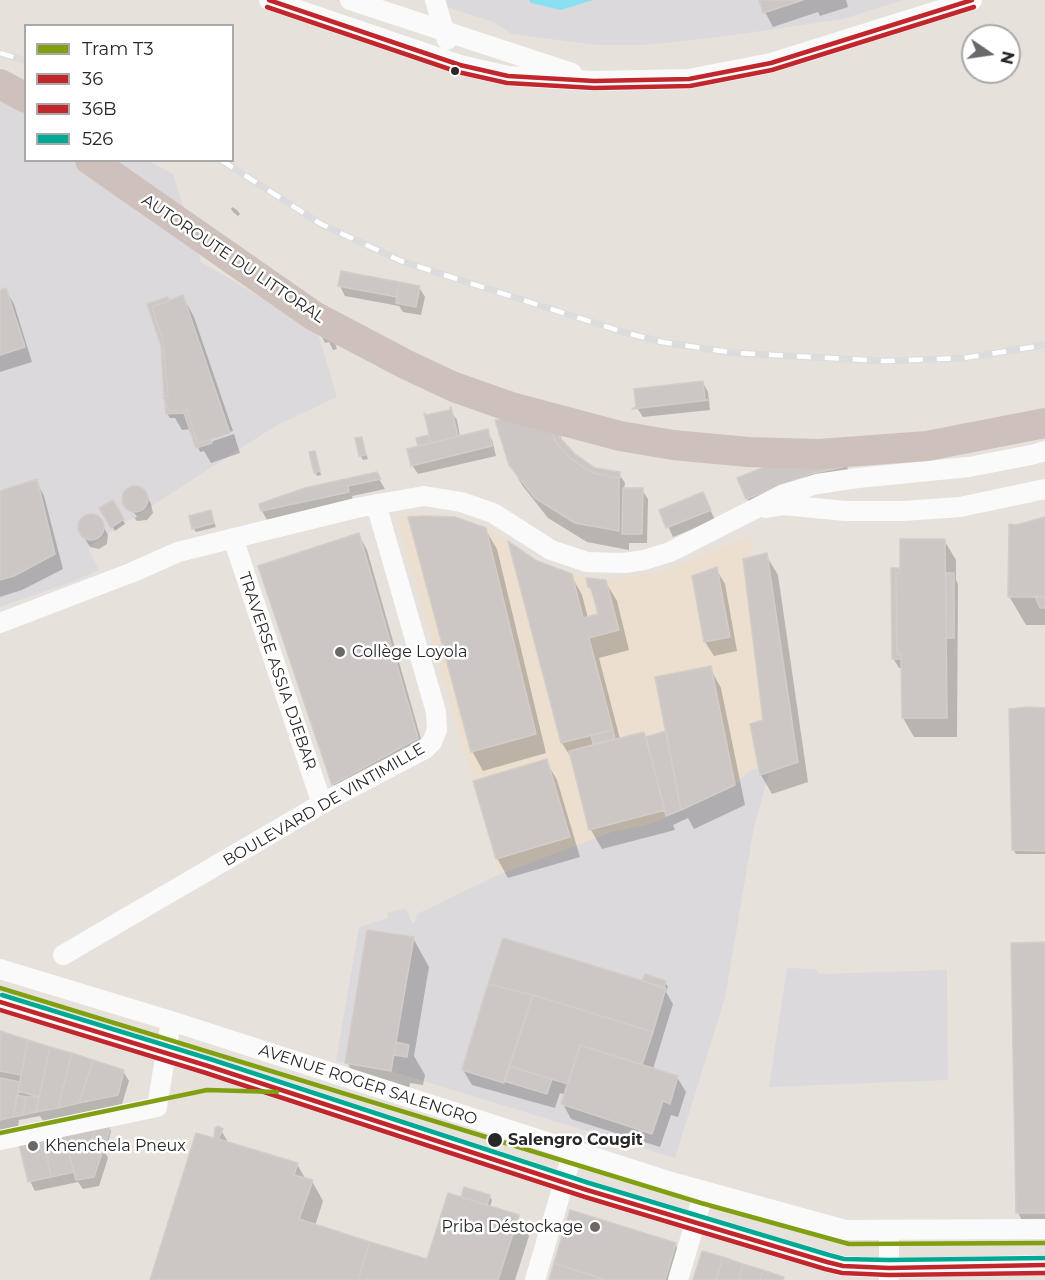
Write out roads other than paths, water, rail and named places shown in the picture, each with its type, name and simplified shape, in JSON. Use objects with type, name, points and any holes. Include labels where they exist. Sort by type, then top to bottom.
[{"type":"highway","points":[[0,84],[24,97]]},
{"type":"highway","points":[[0,105],[24,118]]},
{"type":"highway","name":"AUTOROUTE DU LITTORAL","points":[[93,162],[314,316],[454,387],[511,407],[620,436],[748,452],[819,454],[927,446],[1045,423]]},
{"type":"highway","name":"AUTOROUTE DU LITTORAL","points":[[124,162],[262,260],[319,297],[383,333],[518,390],[581,409],[702,430],[820,436],[932,427],[995,416],[1045,403]]},
{"type":"street","points":[[269,0],[454,63],[508,76],[594,81],[689,79],[771,63],[972,0]]},
{"type":"street","points":[[350,0],[594,81]]},
{"type":"street","points":[[435,0],[454,63]]},
{"type":"street","points":[[0,623],[133,572],[178,552],[376,504],[424,496],[461,502],[493,513],[551,550],[587,562],[624,563],[670,552],[784,494],[817,484],[969,467],[1045,451]]},
{"type":"street","points":[[757,509],[784,505],[845,511],[903,511],[960,507],[1045,489]]},
{"type":"street","name":"BOULEVARD DE VINTIMILLE","points":[[63,955],[322,804],[425,749],[432,742],[437,730],[436,712],[376,504]]},
{"type":"street","name":"TRAVERSE ASSIA DJEBAR","points":[[233,538],[322,804]]},
{"type":"street","name":"AVENUE ROGER SALENGRO","points":[[0,969],[171,1021],[704,1192],[845,1230],[1045,1229]]},
{"type":"street","name":"AVENUE ROGER SALENGRO","points":[[0,1002],[165,1053],[564,1183],[696,1223],[825,1271],[843,1266],[889,1274],[1045,1265]]},
{"type":"street","points":[[0,1140],[157,1107],[171,1021]]},
{"type":"street","points":[[535,1280],[573,1151]]},
{"type":"street","points":[[678,1280],[704,1192]]},
{"type":"street","points":[[889,1230],[889,1274]]},
{"type":"water","points":[[529,0],[593,0],[561,10],[531,3]]},
{"type":"railway","points":[[0,53],[24,60]]},
{"type":"railway","points":[[224,162],[321,224],[401,261],[623,332],[662,342],[735,353],[885,361],[964,358],[1045,345]]},
{"type":"tram line","name":"T3","points":[[0,988],[701,1203],[849,1244],[1045,1243]]},
{"type":"tram line","name":"T3","points":[[0,1133],[207,1090],[277,1092]]},
{"type":"place","name":"Collège Loyola","points":[[340,652]]},
{"type":"place","name":"Salengro Cougit","points":[[495,1140]]},
{"type":"place","name":"Khenchela Pneux","points":[[33,1146]]},
{"type":"place","name":"Priba Déstockage","points":[[595,1227]]}]
